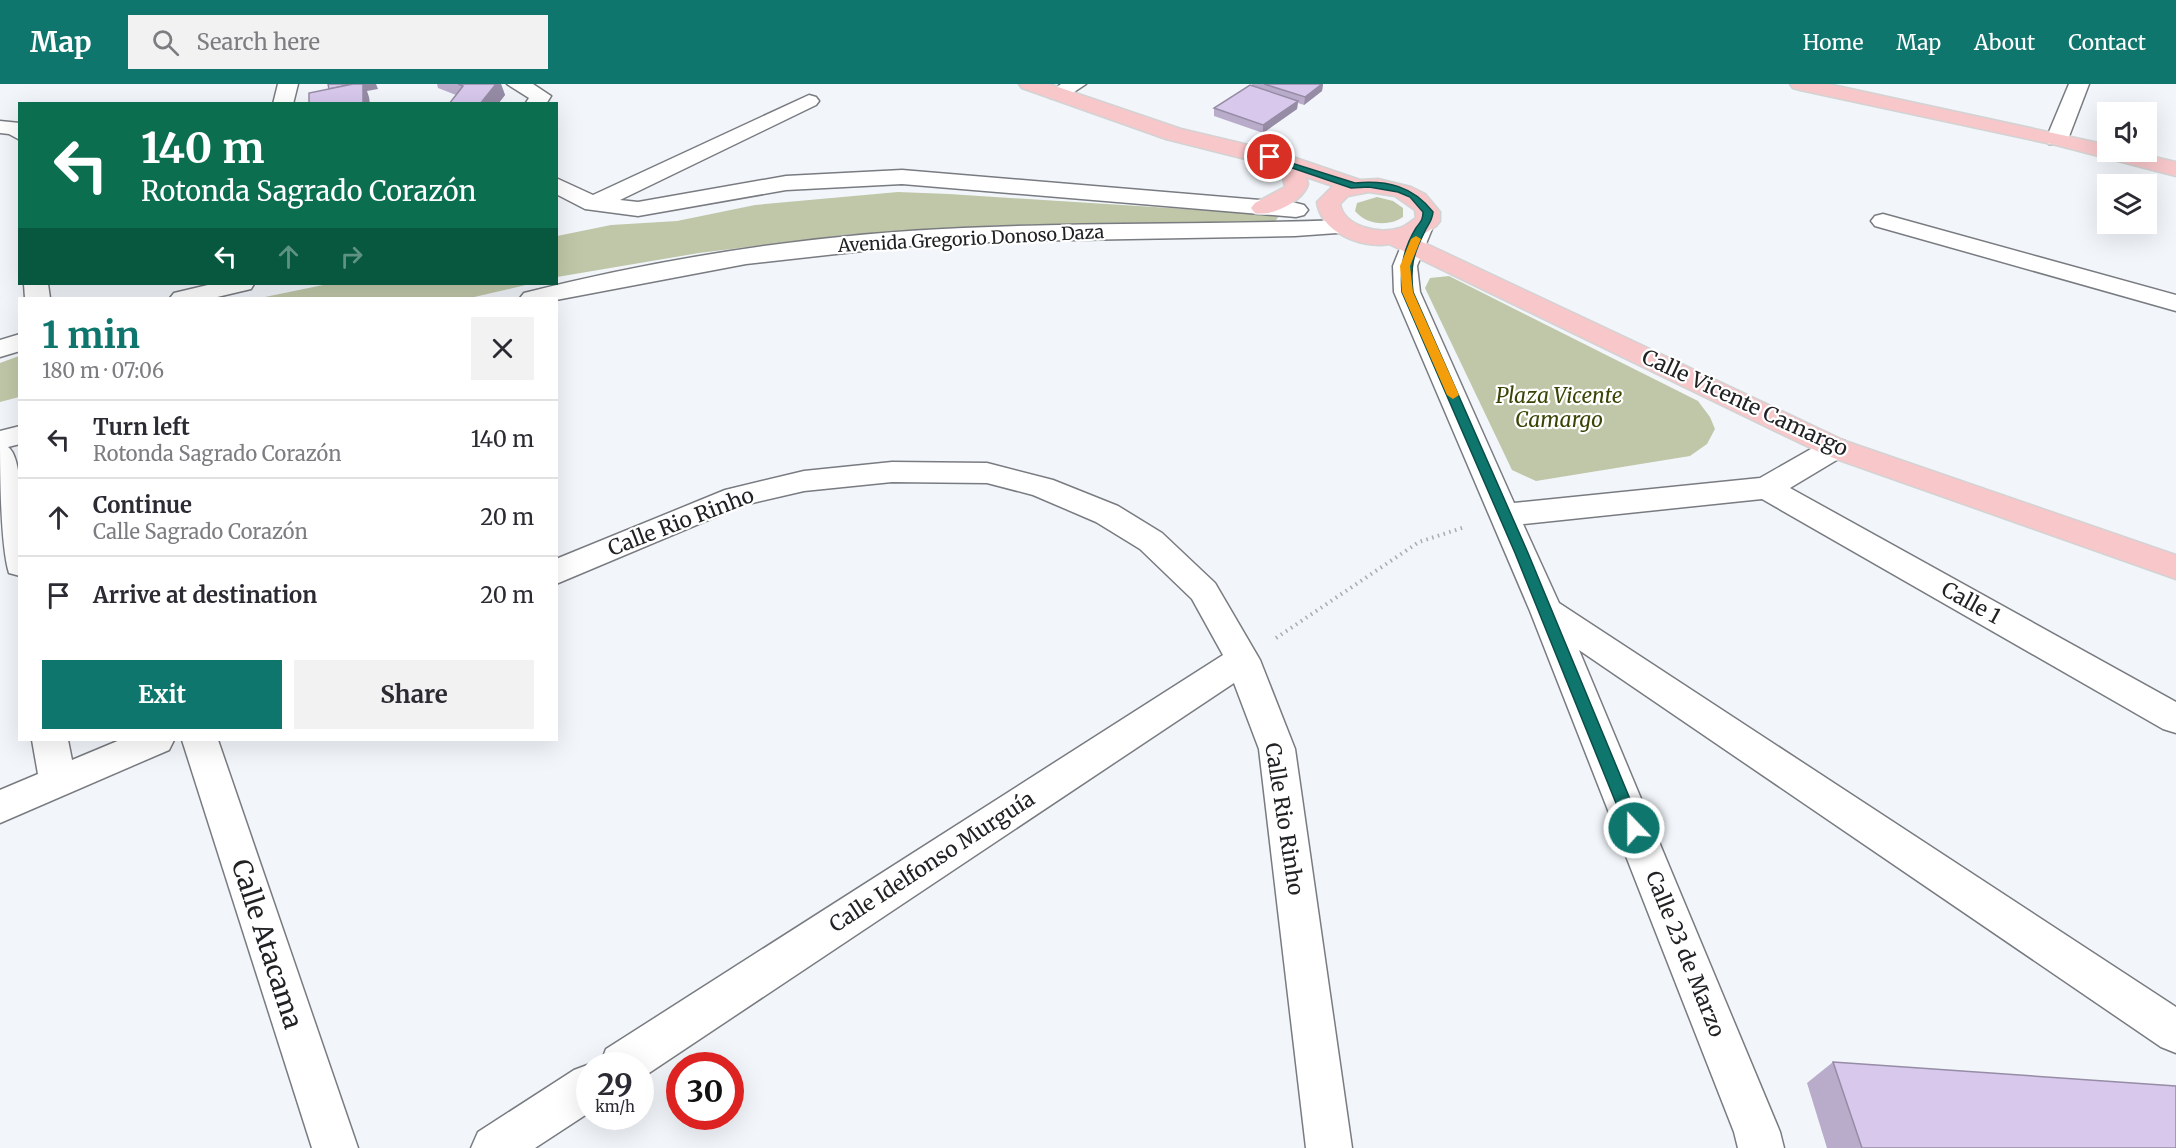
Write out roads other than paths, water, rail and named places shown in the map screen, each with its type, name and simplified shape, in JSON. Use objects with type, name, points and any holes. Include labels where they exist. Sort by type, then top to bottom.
[{"type":"main road","points":[[1029,84],[1067,89],[1174,134],[1291,164],[1354,186],[1385,186],[1413,195],[1428,212],[1428,221],[1409,238]]},
{"type":"main road","points":[[1800,84],[2057,140],[2176,169]]},
{"type":"main road","points":[[1263,208],[1295,190],[1297,184],[1291,164]]},
{"type":"main road","points":[[1335,220],[1327,203],[1332,196],[1354,186]]},
{"type":"main road","name":"Calle Vicente Camargo","points":[[1335,220],[1358,234],[1409,238],[1778,423],[1835,447],[2176,567]]},
{"type":"street","points":[[284,102],[288,84]]},
{"type":"street","points":[[517,84],[541,96],[536,102]]},
{"type":"street","points":[[2057,140],[2079,84]]},
{"type":"street","points":[[558,186],[593,204],[809,101]]},
{"type":"street","points":[[0,127],[15,129],[18,132]]},
{"type":"street","name":"Avenida Gregorio Donoso Daza","points":[[593,204],[638,209],[786,183],[902,177],[1263,208],[1335,220]]},
{"type":"street","name":"Avenida Gregorio Donoso Daza","points":[[538,297],[724,260],[855,244],[961,236],[1335,220]]},
{"type":"street","points":[[1884,221],[2176,303]]},
{"type":"street","name":"Calle 23 de Marzo","points":[[1409,238],[1405,266],[1407,292],[1546,611],[1753,1121],[1761,1148]]},
{"type":"street","points":[[187,297],[238,285]]},
{"type":"street","points":[[0,349],[18,343]]},
{"type":"street","points":[[0,440],[18,436]]},
{"type":"street","points":[[1505,515],[1767,488],[1835,447]]},
{"type":"street","points":[[0,455],[18,555]]},
{"type":"street","name":"Calle Rio Rinho","points":[[558,571],[736,497],[804,482],[892,472],[987,473],[1042,487],[1107,514],[1151,541],[1204,591],[1243,660],[1277,749],[1329,1148]]},
{"type":"street","name":"Calle 1","points":[[1767,488],[2176,719]]},
{"type":"street","points":[[1546,611],[2176,1032]]},
{"type":"street","name":"Calle Idelfonso Murguía","points":[[642,1052],[1243,660]]},
{"type":"street","points":[[50,741],[58,781]]},
{"type":"street","points":[[0,807],[154,741]]},
{"type":"street","name":"Calle Atacama","points":[[200,741],[334,1148]]},
{"type":"street","points":[[494,1148],[576,1095]]},
{"type":"park label","name":"Plaza Vicente Camargo","points":[[1559,408]]}]
